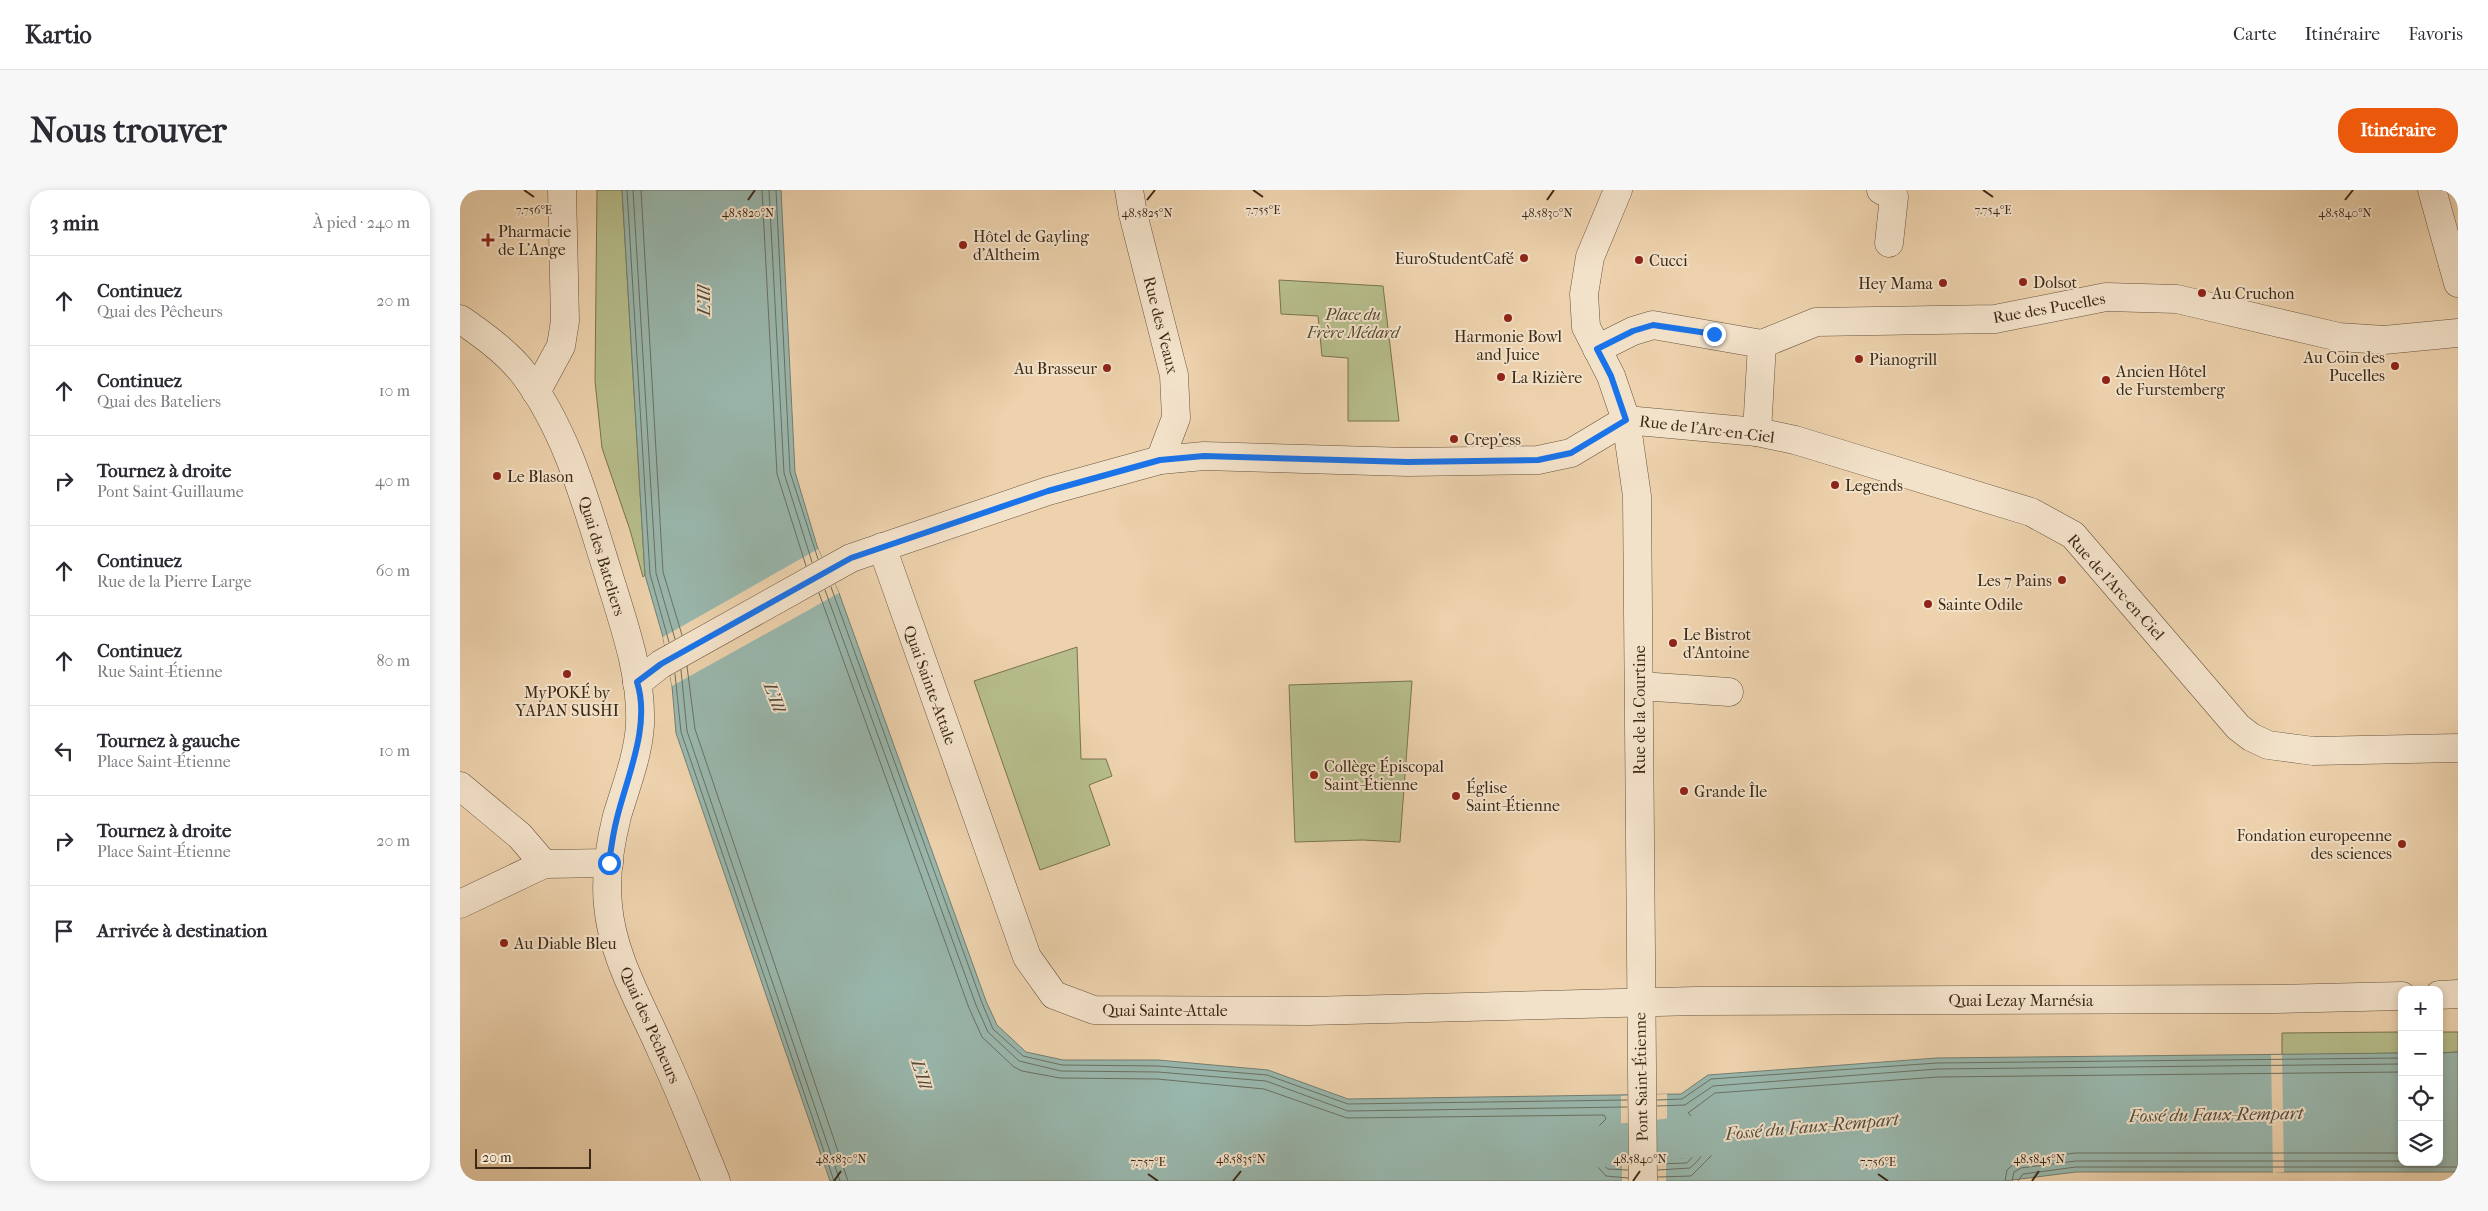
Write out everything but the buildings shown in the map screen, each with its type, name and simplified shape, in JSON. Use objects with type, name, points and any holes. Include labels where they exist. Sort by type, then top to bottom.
[{"type":"street","points":[[536,392],[561,346],[565,321],[562,190]]},
{"type":"street","name":"Rue des Veaux","points":[[1128,190],[1174,375],[1176,418],[1160,460]]},
{"type":"street","name":"Rue de la Courtine","points":[[1618,190],[1590,258],[1584,294],[1586,327],[1611,376],[1626,420],[1637,496],[1640,686],[1638,766],[1641,1014]]},
{"type":"street","points":[[1881,190],[1894,198],[1889,243]]},
{"type":"street","points":[[2432,190],[2458,283]]},
{"type":"street","name":"Rue des Pucelles","points":[[1762,344],[1816,322],[1995,319],[2106,297],[2177,299],[2339,337],[2384,340],[2458,333]]},
{"type":"street","name":"Quai des Bateliers","points":[[460,319],[504,353],[522,372],[536,392],[573,462],[624,627],[640,690],[640,726]]},
{"type":"street","points":[[1597,349],[1633,331],[1653,325],[1762,344],[1757,432]]},
{"type":"street","points":[[637,682],[661,664],[851,558],[1048,491],[1160,460],[1204,456],[1408,462],[1538,460],[1571,453],[1626,420]]},
{"type":"street","name":"Rue de l'Arc-en-Ciel","points":[[1626,420],[1757,432],[1795,440],[2031,512],[2073,535],[2238,727],[2251,737],[2268,745],[2313,751],[2458,748]]},
{"type":"street","name":"Quai Sainte-Attale","points":[[882,547],[1027,957],[1054,995],[1094,1010],[1641,1014]]},
{"type":"street","points":[[1640,686],[1729,692]]},
{"type":"street","name":"Quai des Pêcheurs","points":[[640,726],[636,754],[617,818],[609,863],[608,906],[622,961],[674,1078],[716,1181]]},
{"type":"street","points":[[460,786],[520,836],[544,864]]},
{"type":"street","points":[[460,904],[544,864],[609,863]]},
{"type":"street","points":[[2443,995],[2458,994]]},
{"type":"street","name":"Quai Lezay Marnésia","points":[[1641,1014],[2398,996]]},
{"type":"street","name":"Pont Saint-Étienne","points":[[1641,1014],[1643,1181]]},
{"type":"green space","points":[[597,190],[622,190],[645,575],[643,577],[630,530],[602,448],[595,381]]},
{"type":"green space","name":"Place du Frère Médard","points":[[1279,280],[1383,286],[1399,421],[1348,421],[1348,358],[1322,356],[1318,316],[1281,314]]},
{"type":"green space","points":[[1077,647],[1081,759],[1106,759],[1112,776],[1089,785],[1110,845],[1040,870],[974,681]]},
{"type":"green space","points":[[1412,681],[1400,842],[1363,840],[1295,842],[1289,685]]},
{"type":"green space","points":[[2398,1032],[2398,1053],[2282,1055],[2282,1033]]},
{"type":"green space","points":[[2443,1032],[2458,1032],[2458,1052],[2443,1053]]},
{"type":"water","name":"L'Ill","points":[[622,190],[781,190],[795,472],[818,549],[839,593],[986,1001],[997,1025],[1026,1052],[1063,1060],[1158,1060],[1268,1070],[1348,1099],[1681,1094],[1708,1075],[1937,1058],[2398,1053],[2398,1166],[2443,1166],[2443,1053],[2458,1052],[2458,1172],[2076,1172],[2004,1181],[830,1181],[676,733],[672,686],[663,637],[645,575]],"holes":[[[1684,1133],[1695,1143],[1694,1148],[1684,1158],[1614,1159],[1606,1150],[1606,1144],[1615,1135]]]},
{"type":"pier","points":[[818,549],[839,593],[672,686],[663,637]]},
{"type":"pier","points":[[2271,1055],[2282,1055],[2284,1172],[2273,1173]]},
{"type":"pier","points":[[1667,1094],[1667,1136],[1621,1138],[1621,1096]]},
{"type":"pier","points":[[1666,1156],[1666,1181],[1622,1181],[1622,1157]]},
{"type":"waterway","name":"Fossé du Faux-Rempart","points":[[1548,1152],[1745,1131]]},
{"type":"place","name":"Pharmacie de L'Ange","points":[[488,240]]},
{"type":"place","name":"Hôtel de Gayling d'Altheim","points":[[963,245]]},
{"type":"place","name":"EuroStudentCafé","points":[[1524,258]]},
{"type":"place","name":"Cucci","points":[[1639,260]]},
{"type":"place","name":"Dolsot","points":[[2023,282]]},
{"type":"place","name":"Hey Mama","points":[[1943,283]]},
{"type":"place","name":"Au Cruchon","points":[[2202,293]]},
{"type":"place","name":"Harmonie Bowl and Juice","points":[[1508,318]]},
{"type":"place","name":"Pianogrill","points":[[1859,359]]},
{"type":"place","name":"Au Coin des Pucelles","points":[[2395,366]]},
{"type":"place","name":"Au Brasseur","points":[[1107,368]]},
{"type":"place","name":"La Rizière","points":[[1501,377]]},
{"type":"place","name":"Ancien Hôtel de Furstemberg","points":[[2106,380]]},
{"type":"place","name":"Crep'ess","points":[[1454,439]]},
{"type":"place","name":"Le Blason","points":[[497,476]]},
{"type":"place","name":"Legends","points":[[1835,485]]},
{"type":"place","name":"Les 7 Pains","points":[[2062,580]]},
{"type":"place","name":"Sainte Odile","points":[[1928,604]]},
{"type":"place","name":"Le Bistrot d'Antoine","points":[[1673,643]]},
{"type":"place","name":"MyPOKÉ by YAPAN SUSHI","points":[[567,674]]},
{"type":"place","name":"Collège Épiscopal Saint-Étienne","points":[[1314,775]]},
{"type":"place","name":"Grande Île","points":[[1684,791]]},
{"type":"place","name":"Église Saint-Étienne","points":[[1456,796]]},
{"type":"place","name":"Fondation europeenne des sciences","points":[[2402,844]]},
{"type":"place","name":"Au Diable Bleu","points":[[504,943]]},
{"type":"route","points":[[609,863],[617,818],[636,754],[640,726],[640,690],[637,682],[661,664],[851,558],[1048,491],[1160,460],[1204,456],[1408,462],[1538,460],[1571,453],[1600,438],[1626,420],[1611,376],[1597,349],[1633,331],[1653,325],[1714,334]]}]
